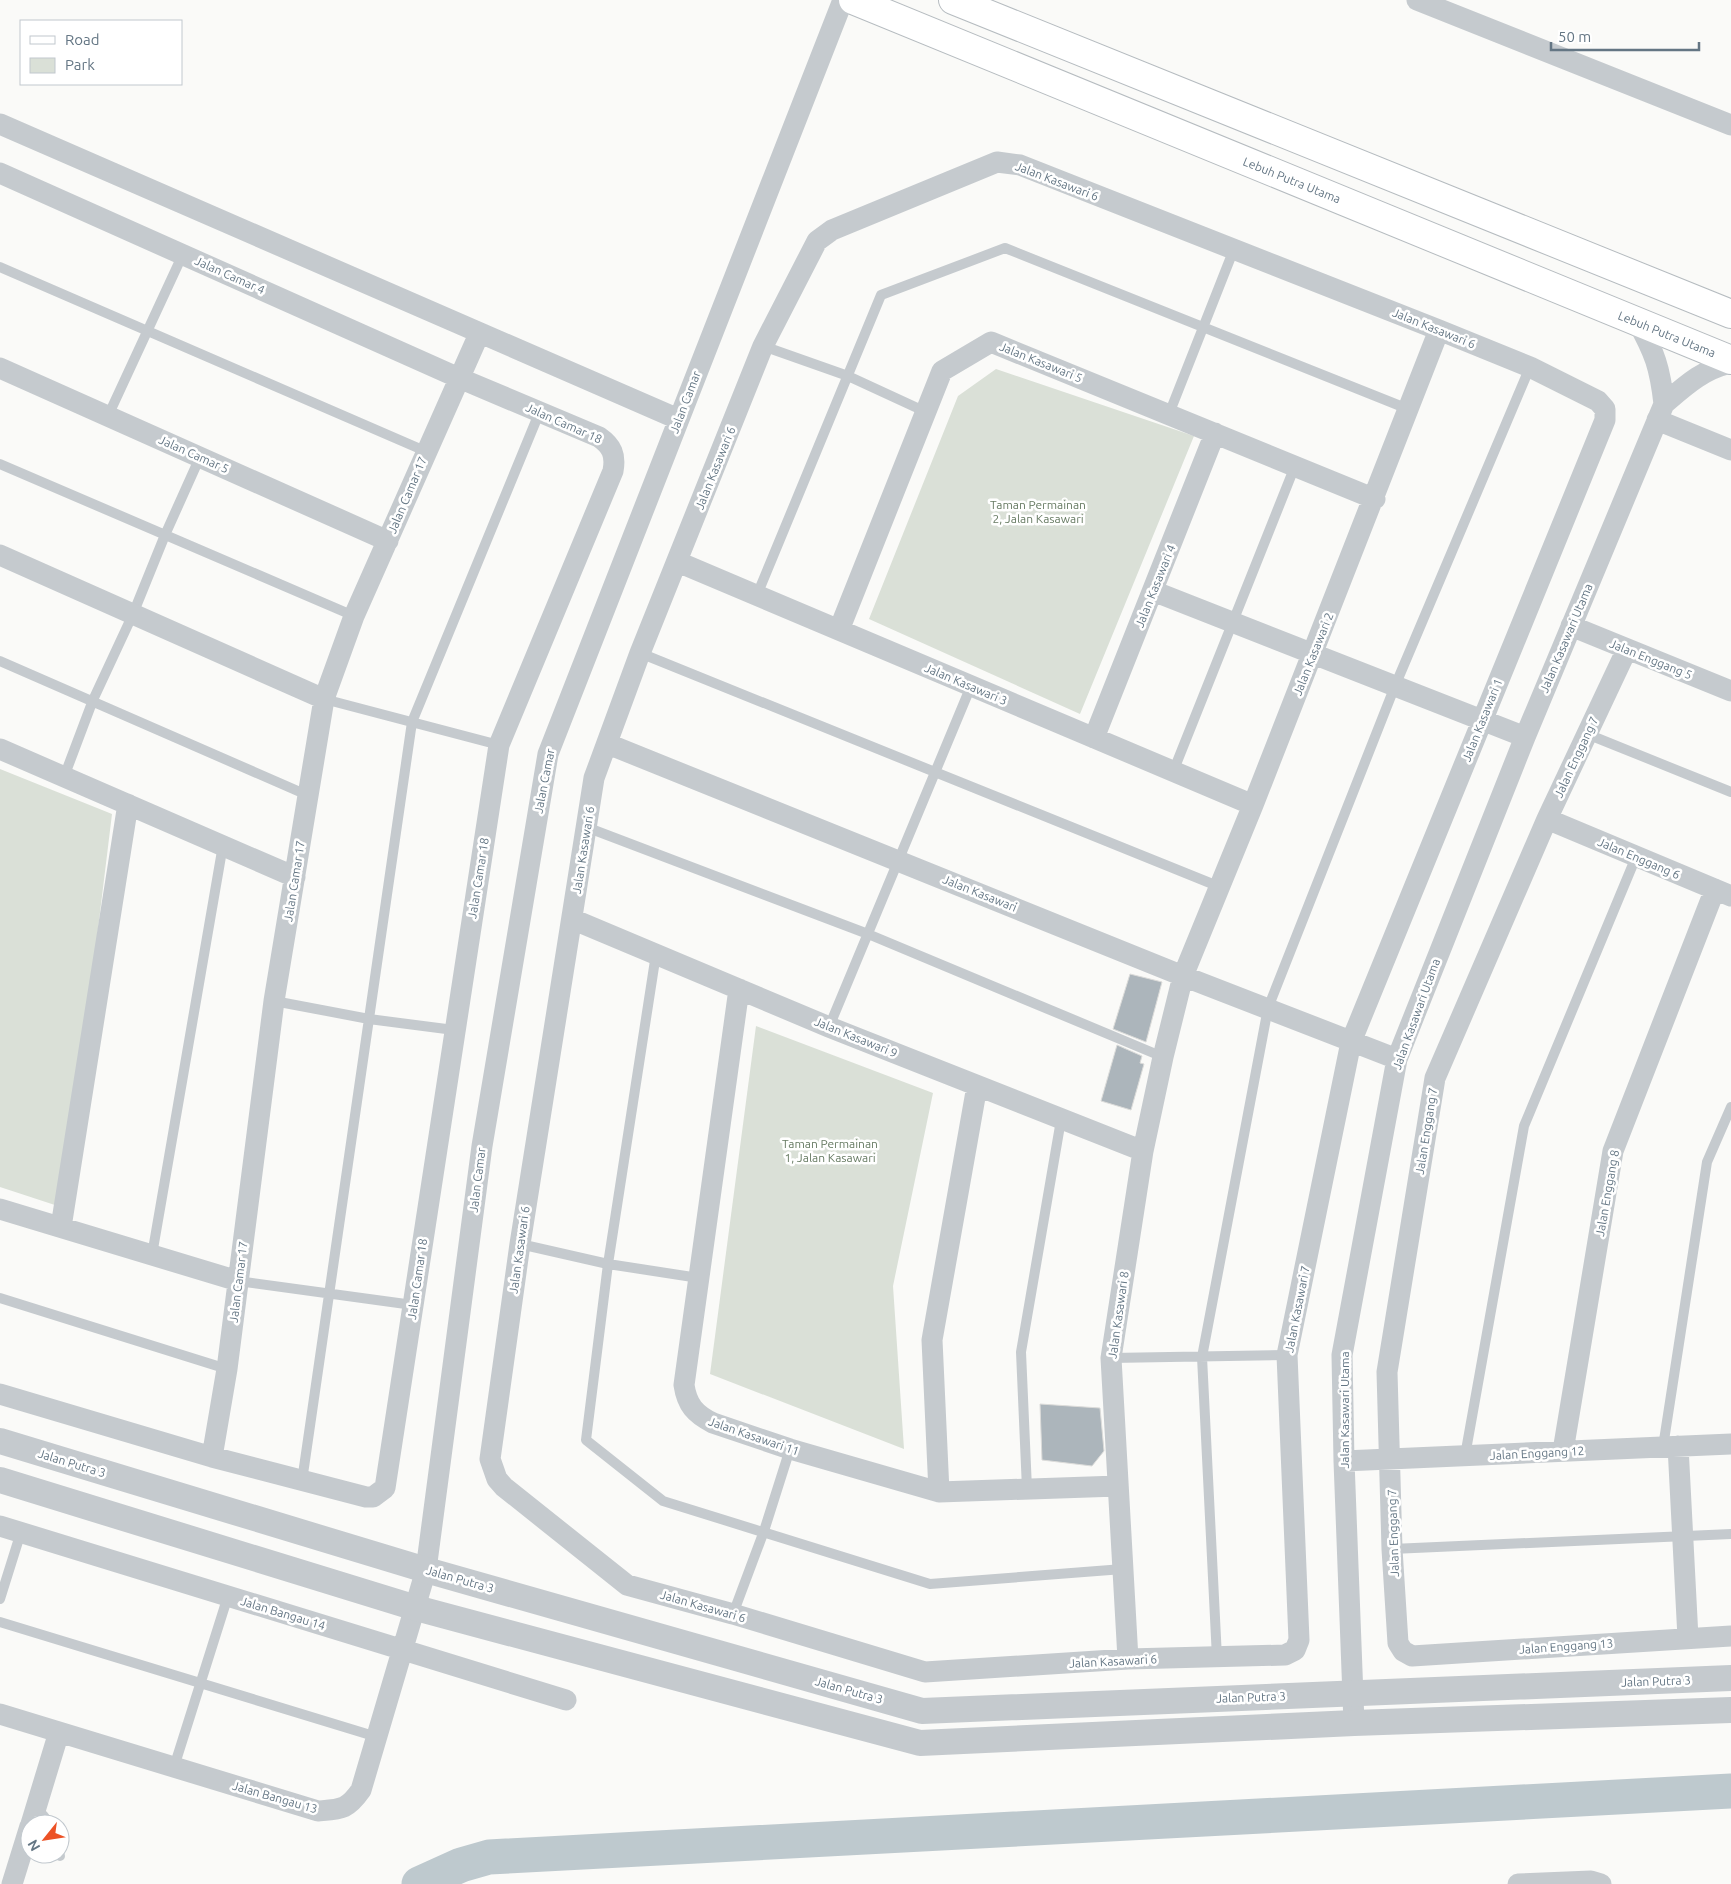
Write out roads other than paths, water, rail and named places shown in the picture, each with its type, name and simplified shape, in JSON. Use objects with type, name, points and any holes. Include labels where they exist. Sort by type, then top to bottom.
[{"type":"main road","name":"Lebuh Putra Utama","points":[[853,0],[1731,361]]},
{"type":"main road","points":[[953,0],[1731,314]]},
{"type":"street","name":"Jalan Camar","points":[[416,1608],[426,1570],[482,1146],[548,754],[843,0]]},
{"type":"street","points":[[1417,0],[1731,125]]},
{"type":"street","points":[[0,124],[678,419]]},
{"type":"street","name":"Jalan Kasawari 6","points":[[1299,1640],[1295,1650],[1285,1655],[1128,1659],[925,1672],[734,1614],[627,1585],[504,1487],[497,1479],[490,1459],[520,1244],[594,778],[640,653],[763,346],[812,248],[824,234],[997,162],[1020,165],[1439,330],[1530,367],[1598,401]]},
{"type":"street","name":"Jalan Camar 4","points":[[0,173],[459,378]]},
{"type":"street","points":[[1637,321],[1653,348],[1661,373],[1660,412]]},
{"type":"street","name":"Jalan Kasawari 2","points":[[1183,976],[1375,499],[1439,330]]},
{"type":"street","name":"Jalan Camar 17","points":[[212,1457],[227,1369],[274,1001],[324,699],[354,616],[425,452],[479,334]]},
{"type":"street","name":"Jalan Kasawari 5","points":[[839,630],[942,371],[991,342],[1375,499]]},
{"type":"street","points":[[1660,412],[1692,380],[1714,366],[1731,361]]},
{"type":"street","name":"Jalan Camar 5","points":[[0,368],[388,541]]},
{"type":"street","name":"Jalan Camar 18","points":[[302,1481],[366,1497],[380,1493],[387,1481],[454,1030],[499,744],[613,471],[615,461],[613,451],[599,437],[459,378]]},
{"type":"street","name":"Jalan Kasawari 1","points":[[1351,1042],[1605,420],[1605,409],[1598,401]]},
{"type":"street","points":[[1660,412],[1731,450]]},
{"type":"street","name":"Jalan Kasawari Utama","points":[[1354,1723],[1342,1355],[1397,1059],[1525,737],[1660,412]]},
{"type":"street","name":"Jalan Kasawari 4","points":[[1094,738],[1215,433]]},
{"type":"street","points":[[0,555],[324,699]]},
{"type":"street","name":"Jalan Kasawari 3","points":[[678,562],[1253,805]]},
{"type":"street","points":[[1153,591],[1525,737]]},
{"type":"street","name":"Jalan Enggang 5","points":[[1571,626],[1731,691]]},
{"type":"street","name":"Jalan Enggang 7","points":[[1403,1651],[1398,1637],[1392,1550],[1387,1372],[1435,1078],[1547,819],[1626,649]]},
{"type":"street","name":"Jalan Kasawari","points":[[608,744],[1183,976],[1397,1059]]},
{"type":"street","points":[[0,749],[295,876]]},
{"type":"street","points":[[61,1227],[128,804]]},
{"type":"street","name":"Jalan Enggang 6","points":[[1547,819],[1723,893]]},
{"type":"street","name":"Jalan Enggang 8","points":[[1563,1451],[1614,1151],[1723,893]]},
{"type":"street","name":"Jalan Kasawari 9","points":[[572,919],[829,1026],[1061,1120],[1143,1151]]},
{"type":"street","name":"Jalan Kasawari 8","points":[[1128,1659],[1111,1358],[1143,1151],[1183,976]]},
{"type":"street","name":"Jalan Kasawari 11","points":[[739,989],[684,1384],[686,1397],[692,1409],[701,1417],[713,1423],[790,1449],[939,1492],[1118,1486]]},
{"type":"street","name":"Jalan Kasawari 7","points":[[1299,1640],[1287,1355],[1351,1042]]},
{"type":"street","points":[[939,1492],[932,1340],[977,1086]]},
{"type":"street","points":[[0,1208],[238,1281]]},
{"type":"street","points":[[0,1394],[212,1457],[302,1481]]},
{"type":"street","name":"Jalan Putra 3","points":[[0,1441],[426,1570],[922,1711],[1731,1678]]},
{"type":"street","name":"Jalan Enggang 12","points":[[1344,1461],[1731,1444]]},
{"type":"street","points":[[1671,1447],[1683,1537],[1688,1638]]},
{"type":"street","points":[[0,1480],[416,1608],[920,1743],[1354,1723],[1731,1710]]},
{"type":"street","name":"Jalan Bangau 14","points":[[0,1526],[566,1700]]},
{"type":"street","name":"Jalan Bangau 13","points":[[0,1714],[318,1812],[338,1810],[351,1804],[361,1790],[416,1608]]},
{"type":"street","name":"Jalan Enggang 13","points":[[1403,1651],[1412,1656],[1424,1656],[1731,1636]]},
{"type":"street","points":[[38,1814],[59,1732]]},
{"type":"street","points":[[12,1884],[20,1863]]},
{"type":"street","points":[[1518,1884],[1591,1881],[1601,1884]]},
{"type":"lane","points":[[756,595],[882,295],[1005,248],[1203,325],[1408,410]]},
{"type":"lane","points":[[1169,414],[1234,249]]},
{"type":"lane","points":[[108,416],[184,254]]},
{"type":"lane","points":[[0,267],[425,452]]},
{"type":"lane","points":[[763,346],[848,376],[926,412]]},
{"type":"lane","points":[[1217,1658],[1202,1356],[1268,1008],[1395,686],[1530,367]]},
{"type":"lane","points":[[302,1481],[331,1294],[412,722],[540,411]]},
{"type":"lane","points":[[64,776],[93,700],[133,614],[165,535],[200,457]]},
{"type":"lane","points":[[0,464],[354,616]]},
{"type":"lane","points":[[1173,772],[1231,622],[1295,466]]},
{"type":"lane","points":[[640,653],[1220,887]]},
{"type":"lane","points":[[0,660],[307,795]]},
{"type":"lane","points":[[829,1026],[971,686]]},
{"type":"lane","points":[[324,699],[499,744]]},
{"type":"lane","points":[[1586,734],[1731,792]]},
{"type":"lane","points":[[586,827],[868,934],[1163,1057]]},
{"type":"lane","points":[[152,1255],[223,845]]},
{"type":"lane","points":[[1465,1456],[1524,1126],[1636,857]]},
{"type":"lane","points":[[656,954],[608,1264],[586,1440],[663,1501],[930,1584],[1123,1569]]},
{"type":"lane","points":[[274,1001],[369,1019],[454,1030]]},
{"type":"lane","points":[[1671,1447],[1707,1162],[1731,1107]]},
{"type":"lane","points":[[1027,1489],[1021,1352],[1061,1120]]},
{"type":"lane","points":[[520,1244],[608,1264],[699,1278]]},
{"type":"lane","points":[[238,1281],[413,1305]]},
{"type":"lane","points":[[0,1298],[227,1369]]},
{"type":"lane","points":[[1111,1358],[1287,1355]]},
{"type":"lane","points":[[734,1614],[764,1531],[790,1449]]},
{"type":"lane","points":[[0,1599],[20,1532]]},
{"type":"lane","points":[[1392,1550],[1731,1534]]},
{"type":"lane","points":[[174,1768],[228,1596]]},
{"type":"lane","points":[[0,1622],[377,1737]]},
{"type":"waterway","points":[[419,1884],[461,1865],[489,1857],[1731,1791]]},
{"type":"park label","name":"Taman Permainan 2, Jalan Kasawari","points":[[1038,511]]},
{"type":"park label","name":"Taman Permainan 1, Jalan Kasawari","points":[[830,1150]]}]
